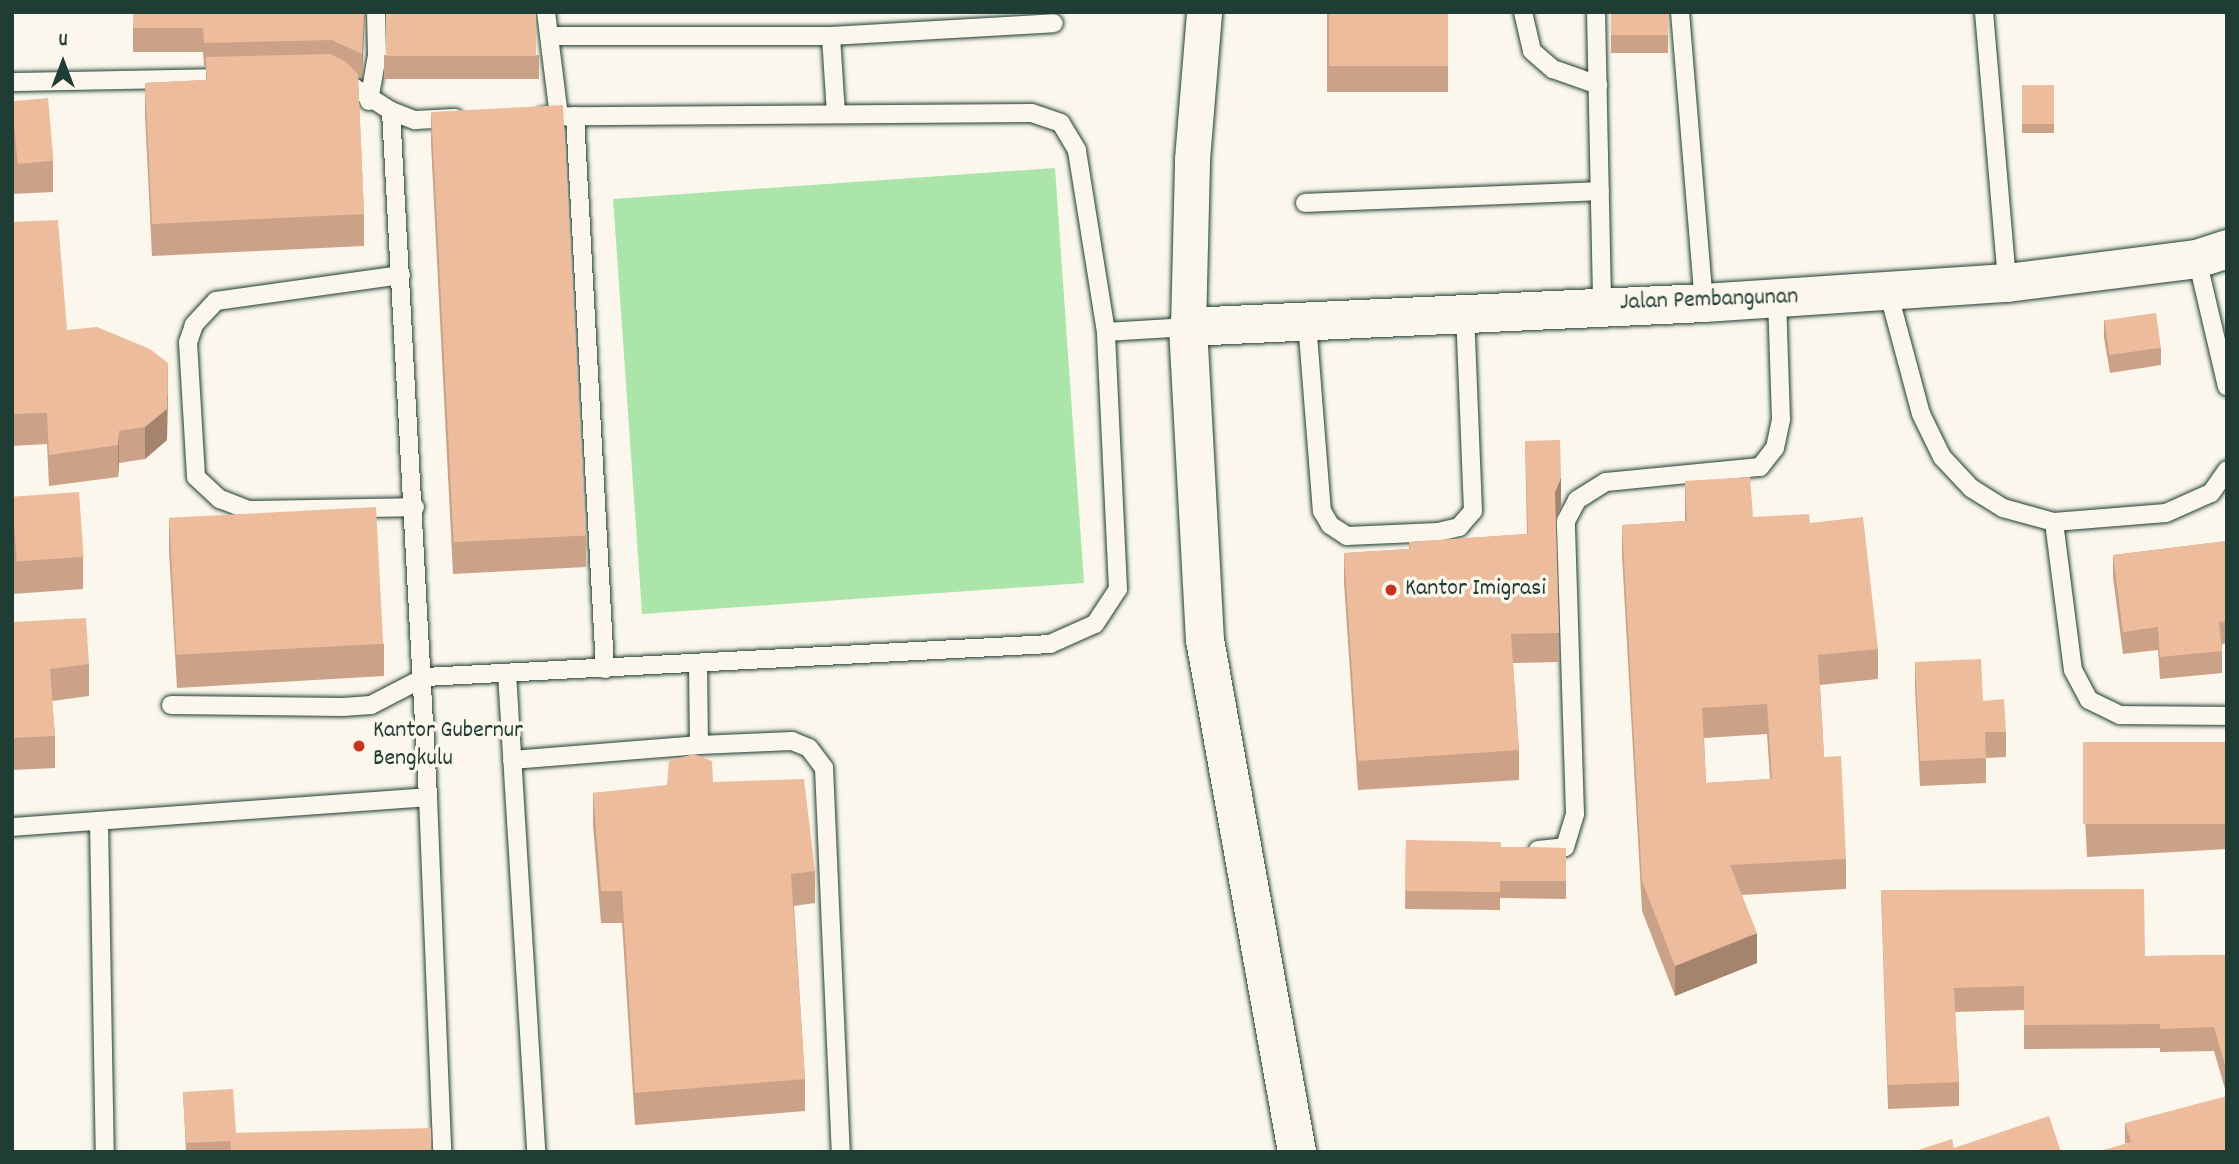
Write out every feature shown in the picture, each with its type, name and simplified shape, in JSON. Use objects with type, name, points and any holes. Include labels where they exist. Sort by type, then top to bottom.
[{"type":"main road","name":"Jalan Pembangunan","points":[[1188,327],[1602,305],[1704,303],[2007,283],[2212,254]]},
{"type":"main road","points":[[1188,327],[1205,640],[1274,1001],[1297,1152]]},
{"type":"street","points":[[1188,327],[1192,159],[1204,12]]},
{"type":"lane","points":[[369,101],[377,55],[376,12]]},
{"type":"lane","points":[[546,12],[567,116],[605,669]]},
{"type":"lane","points":[[1523,12],[1532,51],[1553,69],[1598,85]]},
{"type":"lane","points":[[1596,12],[1602,305]]},
{"type":"lane","points":[[1680,12],[1704,303]]},
{"type":"lane","points":[[1984,12],[2007,283]]},
{"type":"lane","points":[[549,36],[831,36],[1054,23]]},
{"type":"lane","points":[[831,36],[836,114]]},
{"type":"lane","points":[[318,76],[332,75],[353,85],[369,101],[415,120],[480,118]]},
{"type":"lane","points":[[12,82],[248,77]]},
{"type":"lane","points":[[391,111],[425,677],[442,1152]]},
{"type":"lane","points":[[171,705],[371,705],[425,677],[1049,644],[1094,624],[1118,589],[1106,332],[1077,150],[1061,123],[1032,113],[520,117]]},
{"type":"lane","points":[[1305,203],[1600,191]]},
{"type":"lane","points":[[2212,254],[2227,387]]},
{"type":"lane","points":[[401,275],[216,301],[194,325],[189,355],[196,477],[220,499],[249,510],[415,507]]},
{"type":"lane","points":[[1888,291],[1921,414],[1942,457],[1971,488],[2003,508],[2054,522],[2166,513],[2211,493],[2227,470]]},
{"type":"lane","points":[[1518,850],[1565,847],[1575,814],[1566,521],[1577,500],[1606,482],[1760,467],[1775,448],[1781,419],[1777,299]]},
{"type":"lane","points":[[1307,321],[1321,511],[1330,525],[1348,536],[1438,532],[1459,527],[1473,511],[1465,314]]},
{"type":"lane","points":[[1106,332],[1188,327]]},
{"type":"lane","points":[[2054,522],[2073,670],[2089,700],[2120,715],[2227,716]]},
{"type":"lane","points":[[698,664],[699,745]]},
{"type":"lane","points":[[507,673],[536,1152]]},
{"type":"lane","points":[[512,760],[699,745],[792,741],[809,748],[824,768],[841,1152]]},
{"type":"lane","points":[[12,827],[428,797]]},
{"type":"lane","points":[[99,822],[105,1152]]},
{"type":"green space","points":[[1055,168],[1084,583],[642,614],[613,199]]},
{"type":"building","points":[[133,12],[364,12],[362,54],[332,40],[204,43],[203,28],[133,28]]},
{"type":"building","points":[[386,12],[536,12],[536,56],[386,56]]},
{"type":"building","points":[[1329,12],[1448,12],[1448,66],[1329,66]]},
{"type":"building","points":[[1611,12],[1668,12],[1668,35],[1611,35]]},
{"type":"building","points":[[330,54],[346,62],[358,74],[364,214],[152,224],[145,83],[207,80],[206,57]]},
{"type":"building","points":[[2022,85],[2054,85],[2054,124],[2022,124]]},
{"type":"building","points":[[48,98],[53,161],[18,164],[12,101]]},
{"type":"building","points":[[563,105],[586,535],[454,542],[431,112]]},
{"type":"building","points":[[58,220],[67,330],[97,327],[150,349],[168,363],[167,409],[145,427],[119,431],[118,445],[49,455],[47,413],[12,414],[12,222]]},
{"type":"building","points":[[2156,313],[2161,348],[2109,355],[2105,320]]},
{"type":"building","points":[[1560,440],[1561,477],[1555,492],[1559,633],[1511,634],[1519,750],[1358,761],[1344,553],[1410,549],[1409,542],[1528,534],[1525,441]]},
{"type":"building","points":[[1750,477],[1753,517],[1809,514],[1810,523],[1863,517],[1878,649],[1818,655],[1824,757],[1841,756],[1846,859],[1730,865],[1757,933],[1675,966],[1642,881],[1622,525],[1687,521],[1685,481]],"holes":[[[1767,704],[1772,779],[1706,783],[1702,708]]]},
{"type":"building","points":[[79,492],[84,557],[17,562],[12,497]]},
{"type":"building","points":[[376,507],[383,644],[176,655],[169,518]]},
{"type":"building","points":[[2227,541],[2227,621],[2219,622],[2222,651],[2160,657],[2158,627],[2123,632],[2113,555]]},
{"type":"building","points":[[86,618],[89,664],[50,669],[55,736],[12,738],[12,622]]},
{"type":"building","points":[[1981,659],[1983,701],[2004,699],[2006,732],[1985,732],[1986,758],[1920,761],[1915,662]]},
{"type":"building","points":[[2083,742],[2227,742],[2227,824],[2083,824]]},
{"type":"building","points":[[694,754],[712,761],[713,782],[804,779],[815,871],[791,874],[805,1079],[635,1093],[622,891],[601,891],[593,793],[667,785],[669,761]]},
{"type":"building","points":[[1406,840],[1501,842],[1501,847],[1566,848],[1566,881],[1500,881],[1500,892],[1405,891]]},
{"type":"building","points":[[2144,889],[2145,956],[2227,955],[2227,1072],[2214,1027],[2160,1029],[2160,1024],[2024,1025],[2024,986],[1954,988],[1959,1082],[1888,1085],[1881,890]]},
{"type":"building","points":[[233,1089],[236,1133],[230,1133],[231,1141],[186,1143],[183,1092]]},
{"type":"building","points":[[2227,1096],[2227,1152],[2097,1152],[2131,1142],[2125,1123]]},
{"type":"building","points":[[2049,1116],[2061,1152],[1912,1152],[1952,1139],[1954,1148]]},
{"type":"building","points":[[431,1128],[431,1152],[231,1152],[230,1133]]},
{"type":"place","name":"Kantor Imigrasi","points":[[1391,590]]},
{"type":"place","name":"Kantor Gubernur Bengkulu","points":[[359,746]]}]
